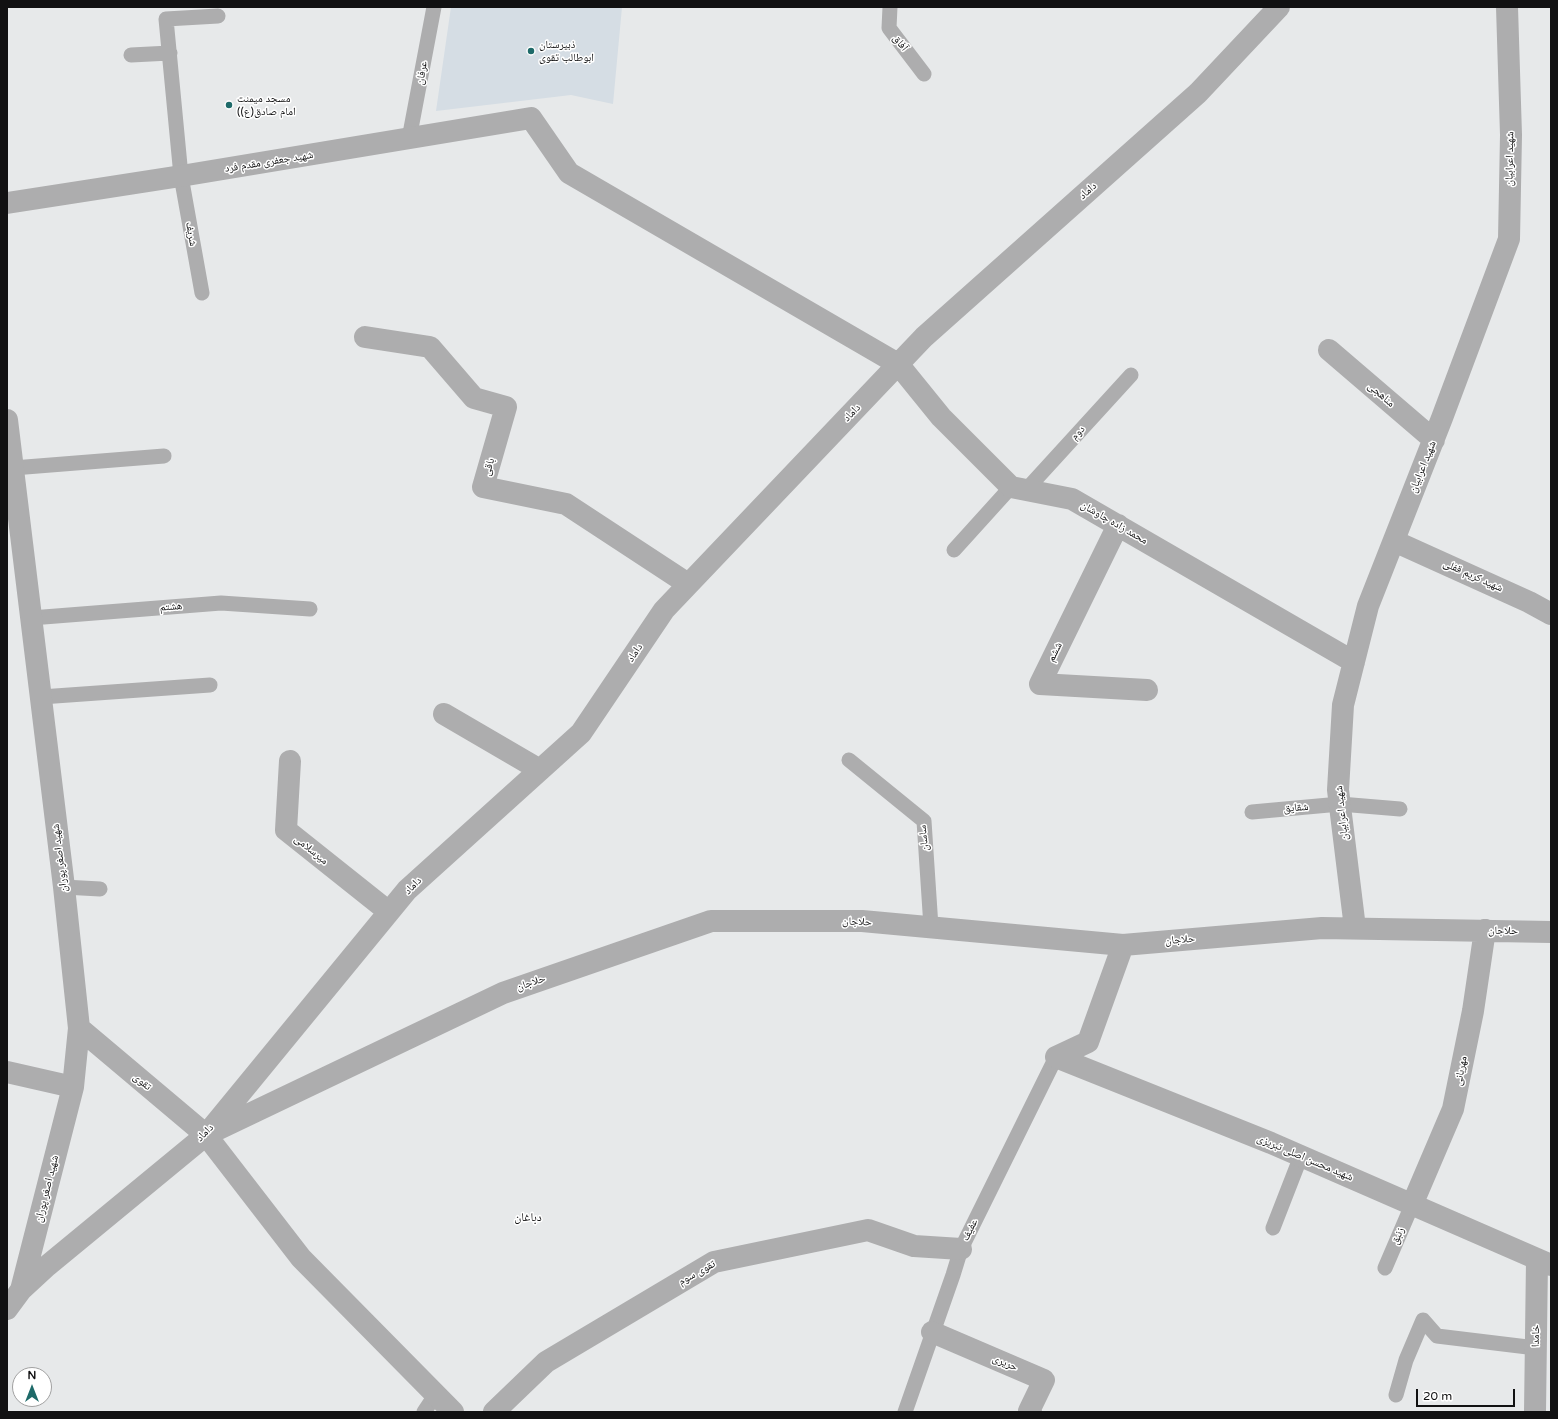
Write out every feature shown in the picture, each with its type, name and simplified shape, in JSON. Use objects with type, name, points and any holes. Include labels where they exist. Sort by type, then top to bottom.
[{"type":"street","name":"داماد","points":[[7,1309],[21,1290],[47,1266],[206,1135],[407,890],[581,733],[664,610],[924,337],[1198,93],[1279,7]]},
{"type":"street","name":"شهید اعرابیان","points":[[1355,928],[1338,790],[1343,705],[1368,606],[1434,440],[1509,239],[1511,135],[1507,7]]},
{"type":"street","name":"شهید جعفری مقدم فرد","points":[[7,202],[181,176],[531,118],[569,173],[898,364]]},
{"type":"street","name":"باقی","points":[[365,337],[430,347],[474,398],[506,407],[483,487],[566,504],[688,584]]},
{"type":"street","name":"مناهجی","points":[[1329,350],[1434,440]]},
{"type":"street","points":[[898,364],[941,417],[1018,489]]},
{"type":"street","name":"شهید اصغر پوران","points":[[7,420],[64,887],[79,1028],[73,1087],[21,1290]]},
{"type":"street","name":"محمد زاده چاوشان","points":[[1018,489],[1072,499],[1354,662]]},
{"type":"street","name":"ششم","points":[[1118,525],[1040,684],[1147,690]]},
{"type":"street","name":"شهید کریم قفلی","points":[[1394,541],[1529,602],[1551,614]]},
{"type":"street","points":[[444,714],[540,770]]},
{"type":"street","name":"میرسلامی","points":[[290,761],[286,830],[389,912]]},
{"type":"street","name":"حلاجان","points":[[206,1135],[503,993],[711,921],[862,921],[1123,945],[1322,928],[1551,932]]},
{"type":"street","name":"مهربانی","points":[[1412,1205],[1454,1109],[1473,1010],[1484,930]]},
{"type":"street","points":[[1056,1057],[1088,1042],[1123,945]]},
{"type":"street","name":"تقوی","points":[[79,1028],[206,1135],[301,1258],[453,1412]]},
{"type":"street","name":"شهید محسن اصلی تبریزی","points":[[1056,1057],[1301,1156],[1544,1262]]},
{"type":"street","points":[[7,1072],[73,1087]]},
{"type":"street","name":"تقوی سوم","points":[[494,1412],[546,1362],[714,1262],[868,1230],[914,1246],[960,1249]]},
{"type":"street","name":"خامدا","points":[[1535,1412],[1536,1348],[1544,1262]]},
{"type":"street","name":"حریری","points":[[932,1332],[1044,1380],[1029,1411],[1031,1412]]},
{"type":"lane","name":"عرفان","points":[[409,139],[434,7]]},
{"type":"lane","name":"آفاق","points":[[890,7],[889,28],[924,74]]},
{"type":"lane","name":"شریف","points":[[202,293],[181,176],[166,19],[218,16]]},
{"type":"lane","points":[[131,55],[170,52]]},
{"type":"lane","name":"دوم","points":[[954,550],[1018,489],[1131,375]]},
{"type":"lane","points":[[13,468],[164,456]]},
{"type":"lane","name":"هشتم","points":[[31,618],[221,603],[310,609]]},
{"type":"lane","points":[[41,697],[210,685]]},
{"type":"lane","name":"ساسان","points":[[849,760],[924,821],[931,927]]},
{"type":"lane","name":"شقایق","points":[[1252,812],[1340,804],[1400,809]]},
{"type":"lane","points":[[64,887],[100,889]]},
{"type":"lane","name":"عفیف","points":[[905,1412],[953,1275],[960,1249],[1056,1057]]},
{"type":"lane","points":[[1273,1228],[1301,1156]]},
{"type":"lane","name":"زنبق","points":[[1385,1268],[1412,1205]]},
{"type":"lane","points":[[1396,1396],[1406,1360],[1423,1320],[1438,1336],[1536,1348]]},
{"type":"lane","points":[[424,1412],[436,1394]]},
{"type":"shaded area","name":"ذبیرستان ابوطالب تقوی","points":[[451,7],[622,7],[613,104],[571,95],[436,111]]},
{"type":"place","name":"ذبیرستان ابوطالب تقوی","points":[[531,51]]},
{"type":"place","name":"مسجد میمنت (امام صادق(ع)","points":[[229,105]]},
{"type":"district","name":"دباغان","points":[[528,1218]]}]
